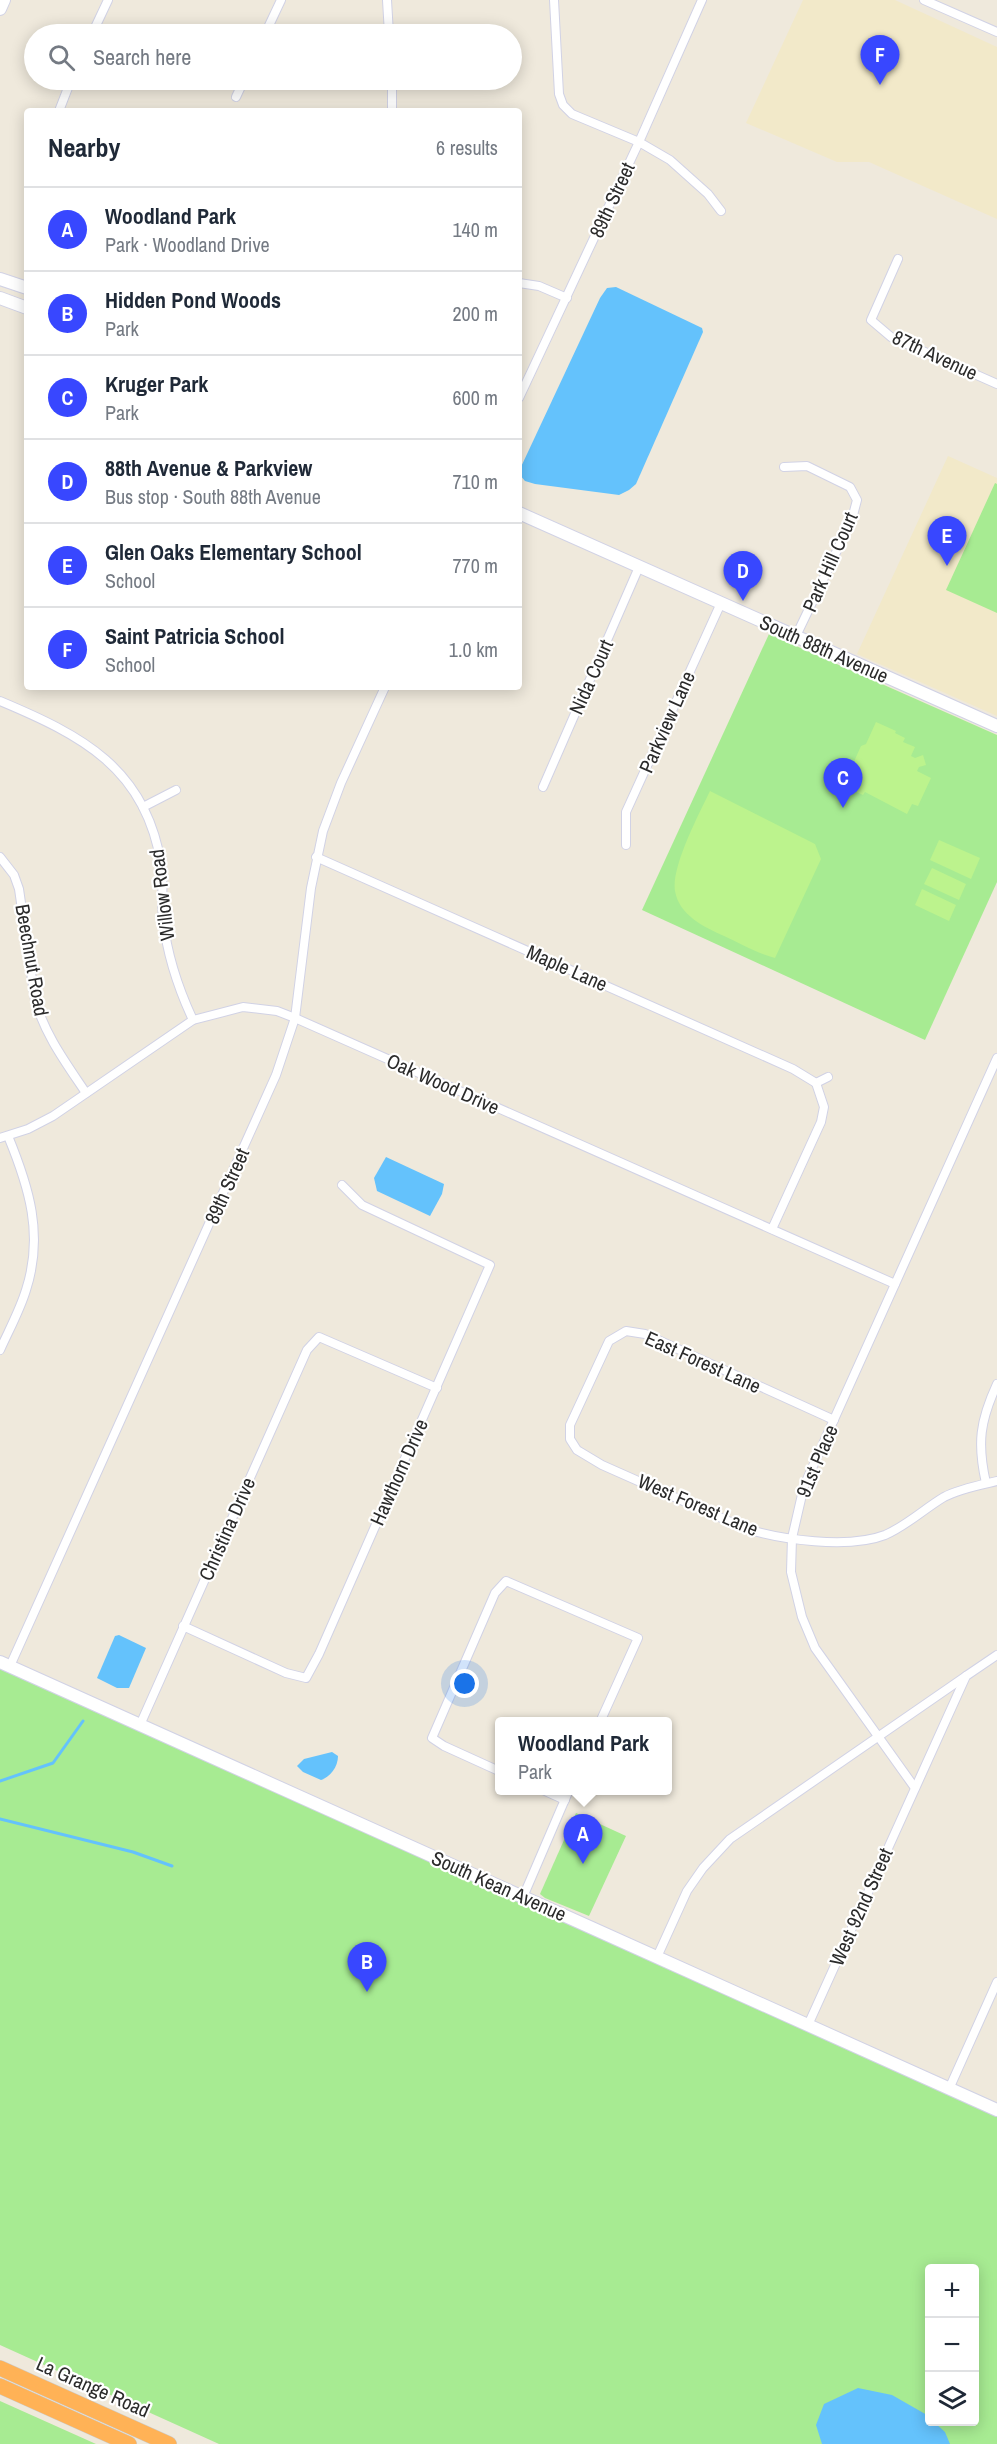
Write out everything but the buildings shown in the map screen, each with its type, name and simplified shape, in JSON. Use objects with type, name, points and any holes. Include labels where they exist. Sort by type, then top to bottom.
[{"type":"highway","name":"La Grange Road","points":[[0,2368],[169,2444]]},
{"type":"highway","name":"La Grange Road","points":[[0,2386],[129,2444]]},
{"type":"street","points":[[0,9],[4,0]]},
{"type":"street","points":[[97,24],[108,0]]},
{"type":"street","points":[[269,24],[280,0]]},
{"type":"street","points":[[387,0],[388,24]]},
{"type":"street","points":[[554,0],[559,94],[563,105],[572,114],[639,142],[682,170],[708,194],[721,211]]},
{"type":"street","name":"89th Street","points":[[522,392],[639,142],[702,0]]},
{"type":"street","points":[[924,0],[997,32]]},
{"type":"street","points":[[60,108],[67,90]]},
{"type":"street","points":[[236,97],[239,90]]},
{"type":"street","points":[[392,90],[392,108]]},
{"type":"street","name":"87th Avenue","points":[[898,259],[871,320],[891,337],[997,384]]},
{"type":"street","points":[[0,279],[24,287]]},
{"type":"street","points":[[522,283],[539,286],[567,298]]},
{"type":"street","points":[[0,298],[24,307]]},
{"type":"street","name":"Park Hill Court","points":[[784,467],[807,466],[844,482],[855,492],[857,500],[852,519],[796,636]]},
{"type":"street","name":"South 88th Avenue","points":[[522,514],[997,726]]},
{"type":"street","name":"Nida Court","points":[[543,787],[639,567]]},
{"type":"street","name":"Parkview Lane","points":[[626,844],[626,812],[721,603]]},
{"type":"street","name":"89th Street","points":[[5,1664],[270,1088],[295,1018],[316,857],[332,807],[384,690]]},
{"type":"street","name":"Willow Road","points":[[0,702],[74,736],[96,750],[122,776],[143,807],[161,864],[163,917],[167,947],[183,999],[193,1020]]},
{"type":"street","points":[[143,807],[176,790]]},
{"type":"street","name":"Beechnut Road","points":[[0,857],[14,875],[19,889],[35,1000],[40,1017],[58,1052],[86,1093]]},
{"type":"street","name":"Maple Lane","points":[[316,857],[782,1064],[816,1083]]},
{"type":"street","name":"Oak Wood Drive","points":[[4,1137],[53,1116],[193,1020],[243,1007],[278,1011],[895,1284]]},
{"type":"street","name":"91st Place","points":[[876,1737],[815,1648],[795,1591],[791,1572],[792,1538],[797,1509],[804,1486],[997,1058]]},
{"type":"street","points":[[772,1229],[821,1122],[824,1107],[822,1094],[816,1083],[828,1077]]},
{"type":"street","points":[[0,1350],[26,1292],[34,1256],[35,1234],[27,1183],[4,1137]]},
{"type":"street","name":"Hawthorn Drive","points":[[183,1626],[286,1673],[306,1678],[319,1654],[490,1265],[362,1205],[342,1185]]},
{"type":"street","name":"East Forest Lane","points":[[602,1465],[577,1450],[570,1439],[570,1425],[609,1341],[626,1331],[645,1334],[834,1420]]},
{"type":"street","name":"Christina Drive","points":[[140,1725],[307,1350],[319,1337],[436,1388]]},
{"type":"street","points":[[987,1483],[980,1454],[981,1429],[997,1384]]},
{"type":"street","name":"West Forest Lane","points":[[602,1465],[759,1533],[841,1542],[872,1539],[897,1528],[946,1496],[997,1481]]},
{"type":"street","points":[[495,1769],[444,1746],[432,1738],[495,1593],[506,1581],[638,1638],[602,1717]]},
{"type":"street","points":[[657,1957],[687,1891],[703,1868],[730,1839],[997,1655]]},
{"type":"street","name":"South Kean Avenue","points":[[5,1664],[997,2110]]},
{"type":"street","name":"West 92nd Street","points":[[808,2025],[966,1676]]},
{"type":"street","points":[[876,1737],[915,1788]]},
{"type":"street","points":[[553,1795],[565,1800]]},
{"type":"street","points":[[523,1897],[567,1795]]},
{"type":"street","points":[[949,2089],[997,1982]]},
{"type":"shaded area","points":[[803,0],[895,0],[997,47],[997,219],[869,162],[837,162],[746,123]]},
{"type":"shaded area","points":[[948,456],[997,478],[997,716],[857,654]]},
{"type":"green space","points":[[995,483],[997,484],[997,613],[946,590]]},
{"type":"green space","points":[[769,634],[997,735],[997,882],[925,1040],[642,910]]},
{"type":"green space","points":[[876,722],[896,731],[895,733],[905,738],[903,742],[915,747],[911,756],[915,758],[923,755],[926,765],[919,767],[917,771],[931,778],[918,806],[912,804],[907,814],[865,792],[863,795],[843,786],[861,746],[866,744]]},
{"type":"green space","points":[[710,791],[815,844],[821,859],[775,958],[701,924],[687,913],[677,899],[675,881],[677,868]]},
{"type":"green space","points":[[939,840],[980,858],[971,879],[930,860]]},
{"type":"green space","points":[[932,868],[966,884],[959,900],[924,884]]},
{"type":"green space","points":[[922,889],[956,905],[949,921],[915,905]]},
{"type":"green space","points":[[0,1663],[997,2110],[997,2444],[219,2444],[0,2345]]},
{"type":"green space","points":[[576,1813],[626,1836],[589,1916],[540,1894]]},
{"type":"green space","points":[[0,2401],[96,2444],[0,2444]]},
{"type":"water","points":[[616,287],[702,328],[703,332],[636,484],[629,490],[619,495],[525,481],[522,478],[522,465],[600,298],[607,288]]},
{"type":"water","points":[[386,1157],[444,1184],[442,1194],[430,1216],[377,1191],[374,1178]]},
{"type":"water","points":[[119,1635],[146,1648],[129,1688],[117,1688],[97,1678],[115,1636]]},
{"type":"water","points":[[332,1752],[338,1756],[337,1764],[324,1779],[321,1780],[303,1772],[297,1766],[304,1759]]},
{"type":"water","points":[[858,2388],[892,2395],[925,2414],[925,2426],[938,2426],[945,2432],[950,2444],[822,2444],[816,2425],[824,2404]]},
{"type":"waterway","points":[[0,1781],[53,1763],[83,1721]]},
{"type":"waterway","points":[[0,1819],[133,1852],[172,1866]]},
{"type":"place","name":"Saint Patricia School","points":[[880,85]]},
{"type":"place","name":"Glen Oaks Elementary School","points":[[947,566]]},
{"type":"place","name":"88th Avenue & Parkview","points":[[743,601]]},
{"type":"place","name":"Kruger Park","points":[[843,808]]},
{"type":"place","name":"Woodland Park","points":[[583,1864]]},
{"type":"place","name":"Hidden Pond Woods","points":[[367,1992]]}]
